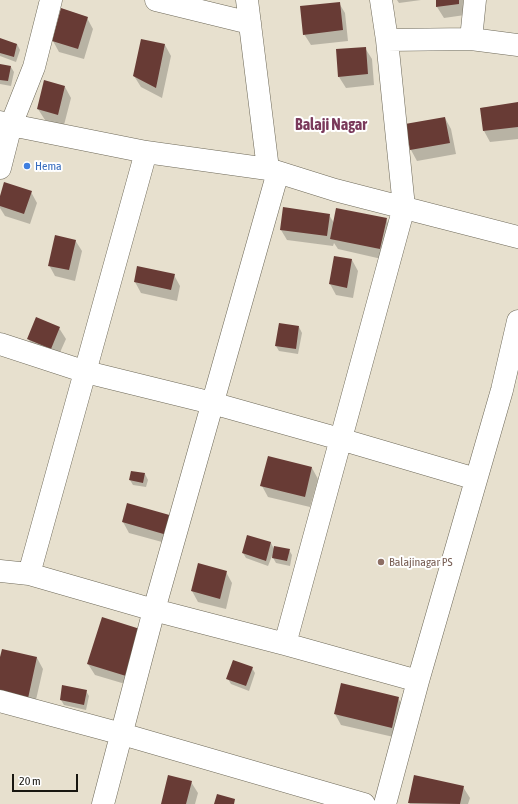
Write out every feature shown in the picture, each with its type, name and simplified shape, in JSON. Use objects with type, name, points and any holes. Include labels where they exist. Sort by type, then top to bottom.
[{"type":"street","points":[[0,168],[6,123],[34,67],[51,0]]},
{"type":"street","points":[[156,0],[250,23]]},
{"type":"street","points":[[103,804],[154,610],[212,403],[273,171],[247,0]]},
{"type":"street","points":[[285,644],[404,208],[387,40],[381,0]]},
{"type":"street","points":[[471,40],[475,0]]},
{"type":"street","points":[[387,40],[471,40],[518,45]]},
{"type":"street","points":[[6,123],[146,152],[273,171],[335,190],[518,237]]},
{"type":"street","points":[[29,574],[146,152]]},
{"type":"street","points":[[385,804],[418,681],[502,390],[518,321]]},
{"type":"street","points":[[0,344],[86,372],[212,403],[476,479]]},
{"type":"street","points":[[0,571],[29,574],[154,610],[418,681]]},
{"type":"street","points":[[0,701],[122,734],[364,804]]},
{"type":"building","points":[[436,0],[459,0],[459,4],[436,7]]},
{"type":"building","points":[[340,2],[343,30],[303,35],[300,6]]},
{"type":"building","points":[[61,8],[88,17],[78,49],[52,41]]},
{"type":"building","points":[[0,38],[17,44],[14,57],[0,53]]},
{"type":"building","points":[[141,39],[165,44],[156,88],[133,76]]},
{"type":"building","points":[[366,47],[368,74],[338,77],[336,49]]},
{"type":"building","points":[[0,64],[11,66],[8,81],[0,80]]},
{"type":"building","points":[[44,80],[65,86],[58,115],[37,109]]},
{"type":"building","points":[[518,102],[518,127],[483,131],[480,108]]},
{"type":"building","points":[[445,117],[450,143],[410,150],[405,124]]},
{"type":"building","points":[[4,182],[32,191],[24,214],[0,206],[0,196]]},
{"type":"building","points":[[283,207],[330,214],[327,236],[280,230]]},
{"type":"building","points":[[336,208],[387,218],[380,249],[330,239]]},
{"type":"building","points":[[55,235],[76,240],[69,270],[48,266]]},
{"type":"building","points":[[334,256],[352,259],[347,288],[329,284]]},
{"type":"building","points":[[137,266],[175,274],[171,290],[134,282]]},
{"type":"building","points":[[36,317],[60,327],[51,349],[27,339]]},
{"type":"building","points":[[279,323],[299,326],[296,349],[275,346]]},
{"type":"building","points":[[268,456],[312,467],[305,497],[260,486]]},
{"type":"building","points":[[131,471],[145,473],[143,483],[129,480]]},
{"type":"building","points":[[127,503],[173,516],[167,535],[122,522]]},
{"type":"building","points":[[247,535],[271,542],[266,561],[242,553]]},
{"type":"building","points":[[274,546],[290,549],[287,561],[272,558]]},
{"type":"building","points":[[198,563],[227,571],[220,599],[191,591]]},
{"type":"building","points":[[102,617],[140,629],[126,676],[87,664]]},
{"type":"building","points":[[2,649],[37,657],[27,703],[0,697],[0,657]]},
{"type":"building","points":[[233,660],[253,667],[246,686],[226,679]]},
{"type":"building","points":[[341,683],[399,697],[392,728],[334,714]]},
{"type":"building","points":[[62,685],[87,690],[84,705],[60,700]]},
{"type":"building","points":[[168,775],[192,781],[186,804],[161,804]]},
{"type":"building","points":[[414,775],[464,786],[460,804],[408,803]]},
{"type":"building","points":[[217,794],[235,799],[234,804],[214,804]]},
{"type":"place","name":"Hema","points":[[27,166]]},
{"type":"place","name":"Balajinagar PS","points":[[381,562]]},
{"type":"district","name":"Balaji Nagar","points":[[331,125]]}]
